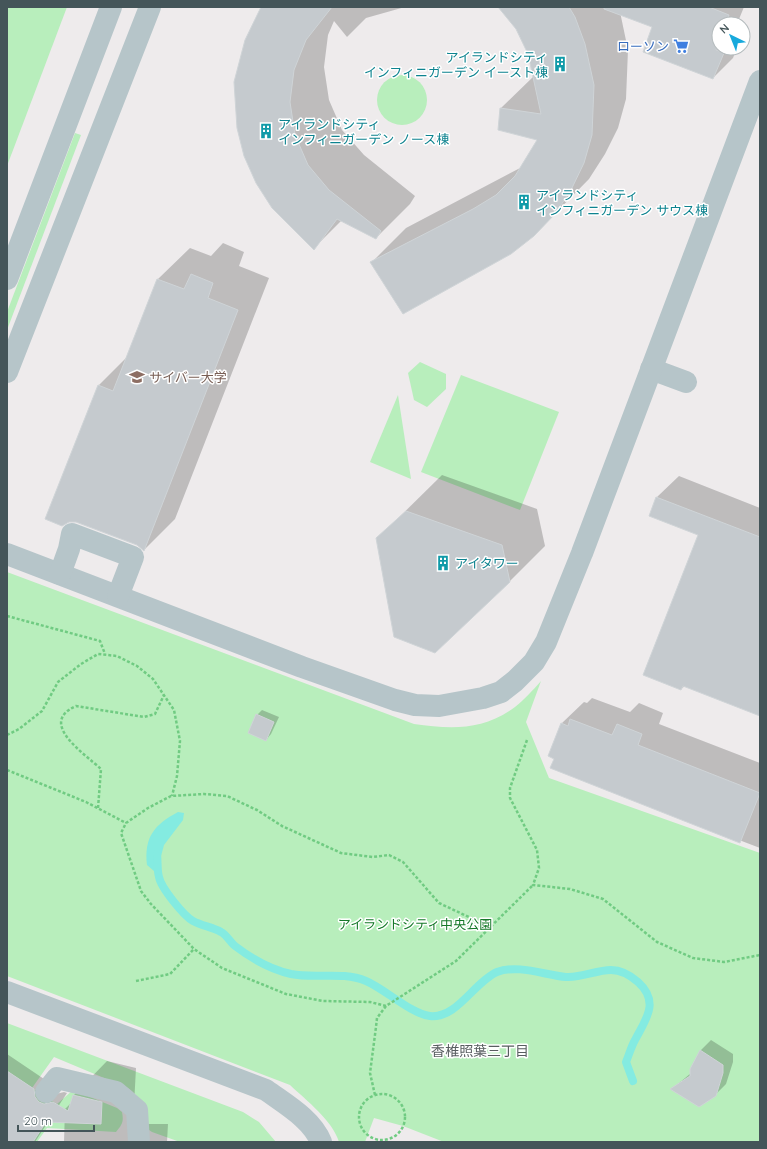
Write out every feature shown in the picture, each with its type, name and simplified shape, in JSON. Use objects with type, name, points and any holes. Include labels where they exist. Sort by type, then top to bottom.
[{"type":"street","points":[[7,279],[111,7]]},
{"type":"street","points":[[7,372],[150,7]]},
{"type":"street","points":[[7,554],[302,667],[395,700],[415,705],[439,706],[471,701],[501,692],[515,681],[534,662],[546,642],[582,554],[651,369],[758,92]]},
{"type":"street","points":[[651,369],[686,382]]},
{"type":"street","points":[[60,574],[69,549],[72,534],[132,557],[118,596]]},
{"type":"street","points":[[7,992],[266,1090],[298,1114],[311,1126],[321,1142]]},
{"type":"street","points":[[46,1092],[57,1078],[116,1092],[137,1110],[139,1142]]},
{"type":"path","points":[[7,616],[100,641],[105,654]]},
{"type":"path","points":[[7,734],[20,729],[42,711],[58,682],[81,664],[98,654],[117,656],[137,666],[153,679],[174,710],[180,741],[177,776],[172,796]]},
{"type":"path","points":[[98,808],[101,769],[66,737],[60,725],[61,716],[76,706],[144,717],[155,714],[164,695]]},
{"type":"path","points":[[375,1095],[370,1073],[377,1018],[386,1006],[456,961],[533,885],[539,868],[537,850],[510,798],[510,788],[527,740]]},
{"type":"path","points":[[7,770],[98,808],[126,823]]},
{"type":"path","points":[[386,1006],[370,1002],[322,1001],[286,994],[222,968],[194,949],[151,904],[141,891],[121,834],[126,823],[148,808],[172,796],[204,794],[227,796],[257,810],[282,826],[341,853],[373,857],[389,855],[403,862],[439,903],[490,927]]},
{"type":"path","points":[[533,885],[570,889],[603,899],[657,942],[693,958],[724,962],[760,955]]},
{"type":"path","points":[[136,981],[170,974],[194,949]]},
{"type":"path","points":[[383,1093],[391,1094],[398,1099],[405,1110],[403,1126],[399,1132],[392,1137],[376,1141],[367,1136],[361,1130],[358,1122],[358,1113],[362,1105],[367,1099],[375,1095],[383,1093]]},
{"type":"green space","points":[[7,7],[67,7],[7,166]]},
{"type":"green space","points":[[402,75],[412,77],[420,82],[425,90],[427,100],[425,110],[420,118],[412,123],[402,125],[392,123],[384,118],[379,110],[377,100],[379,90],[384,82],[392,77]]},
{"type":"green space","points":[[75,133],[81,135],[7,330],[7,312]]},
{"type":"green space","points":[[420,362],[446,374],[446,389],[427,407],[414,400],[408,373]]},
{"type":"green space","points":[[461,375],[559,412],[520,510],[421,472]]},
{"type":"green space","points":[[398,395],[411,479],[370,462]]},
{"type":"green space","name":"アイランドシティ中央公園","points":[[7,572],[414,724],[454,727],[478,724],[490,720],[503,715],[515,707],[541,681],[526,722],[549,778],[760,853],[760,1142],[444,1142],[403,1126],[374,1118],[365,1142],[339,1142],[336,1134],[325,1119],[290,1085],[7,976]]},
{"type":"green space","points":[[7,1023],[243,1112],[259,1122],[276,1142],[180,1142],[152,1132],[146,1128],[143,1111],[137,1096],[128,1088],[54,1057],[32,1088],[57,1104],[73,1090],[117,1108],[122,1112],[123,1121],[121,1125],[116,1132],[47,1128],[37,1142],[7,1142]]},
{"type":"water","points":[[178,812],[184,813],[183,820],[164,845],[160,860],[154,871],[147,865],[146,855],[149,839],[157,827]]},
{"type":"building","name":"アイランドシティ インフィニガーデン ノース棟","points":[[261,7],[332,7],[306,40],[294,70],[290,102],[295,135],[308,165],[329,190],[381,231],[376,239],[337,219],[314,250],[272,208],[256,183],[244,156],[237,128],[234,82],[245,40]]},
{"type":"building","name":"アイランドシティ インフィニガーデン サウス棟","points":[[498,7],[569,7],[575,17],[585,44],[594,85],[592,135],[584,163],[571,190],[555,214],[534,236],[511,254],[403,314],[370,262],[473,209],[496,195],[515,176],[537,140],[498,130],[500,108],[541,114],[528,54],[516,29]]},
{"type":"building","name":"ローソン","points":[[604,7],[709,7],[729,15],[711,16],[711,56],[723,56],[713,79],[643,52],[652,27],[604,9]]},
{"type":"building","name":"サイバー大学","points":[[191,274],[213,283],[208,298],[238,310],[144,551],[137,545],[76,522],[69,522],[62,526],[45,519],[98,385],[113,391],[157,279],[184,289]]},
{"type":"building","points":[[656,497],[760,537],[760,716],[683,686],[681,690],[643,675],[698,535],[649,516]]},
{"type":"building","name":"アイタワー","points":[[406,511],[502,545],[510,582],[435,653],[394,637],[376,538]]},
{"type":"building","points":[[256,714],[274,722],[266,741],[248,733]]},
{"type":"building","points":[[570,719],[612,735],[617,724],[642,734],[638,745],[760,793],[740,843],[550,768],[554,759],[548,756],[561,723],[568,726]]},
{"type":"building","points":[[700,1050],[723,1065],[723,1073],[716,1096],[699,1107],[670,1089],[690,1076],[690,1069]]},
{"type":"building","points":[[7,1071],[34,1089],[35,1097],[39,1102],[44,1104],[53,1102],[68,1111],[73,1095],[102,1102],[101,1124],[46,1122],[33,1142],[7,1142]]},
{"type":"waterway","points":[[157,854],[158,872],[161,882],[179,908],[193,921],[223,933],[235,946],[254,959],[275,969],[291,974],[310,976],[348,976],[357,978],[366,981],[415,1011],[430,1016],[449,1012],[489,977],[497,972],[505,970],[513,969],[531,971],[566,977],[611,970],[626,973],[645,989],[650,1004],[647,1018],[626,1062],[633,1081]]},
{"type":"place","name":"ローソン","points":[[681,46]]},
{"type":"place","name":"アイランドシティ インフィニガーデン イースト棟","points":[[560,64]]},
{"type":"place","name":"アイランドシティ インフィニガーデン ノース棟","points":[[266,131]]},
{"type":"place","name":"アイランドシティ インフィニガーデン サウス棟","points":[[524,202]]},
{"type":"place","name":"サイバー大学","points":[[137,377]]},
{"type":"place","name":"アイタワー","points":[[443,563]]},
{"type":"district","name":"香椎照葉三丁目","points":[[480,1051]]}]
